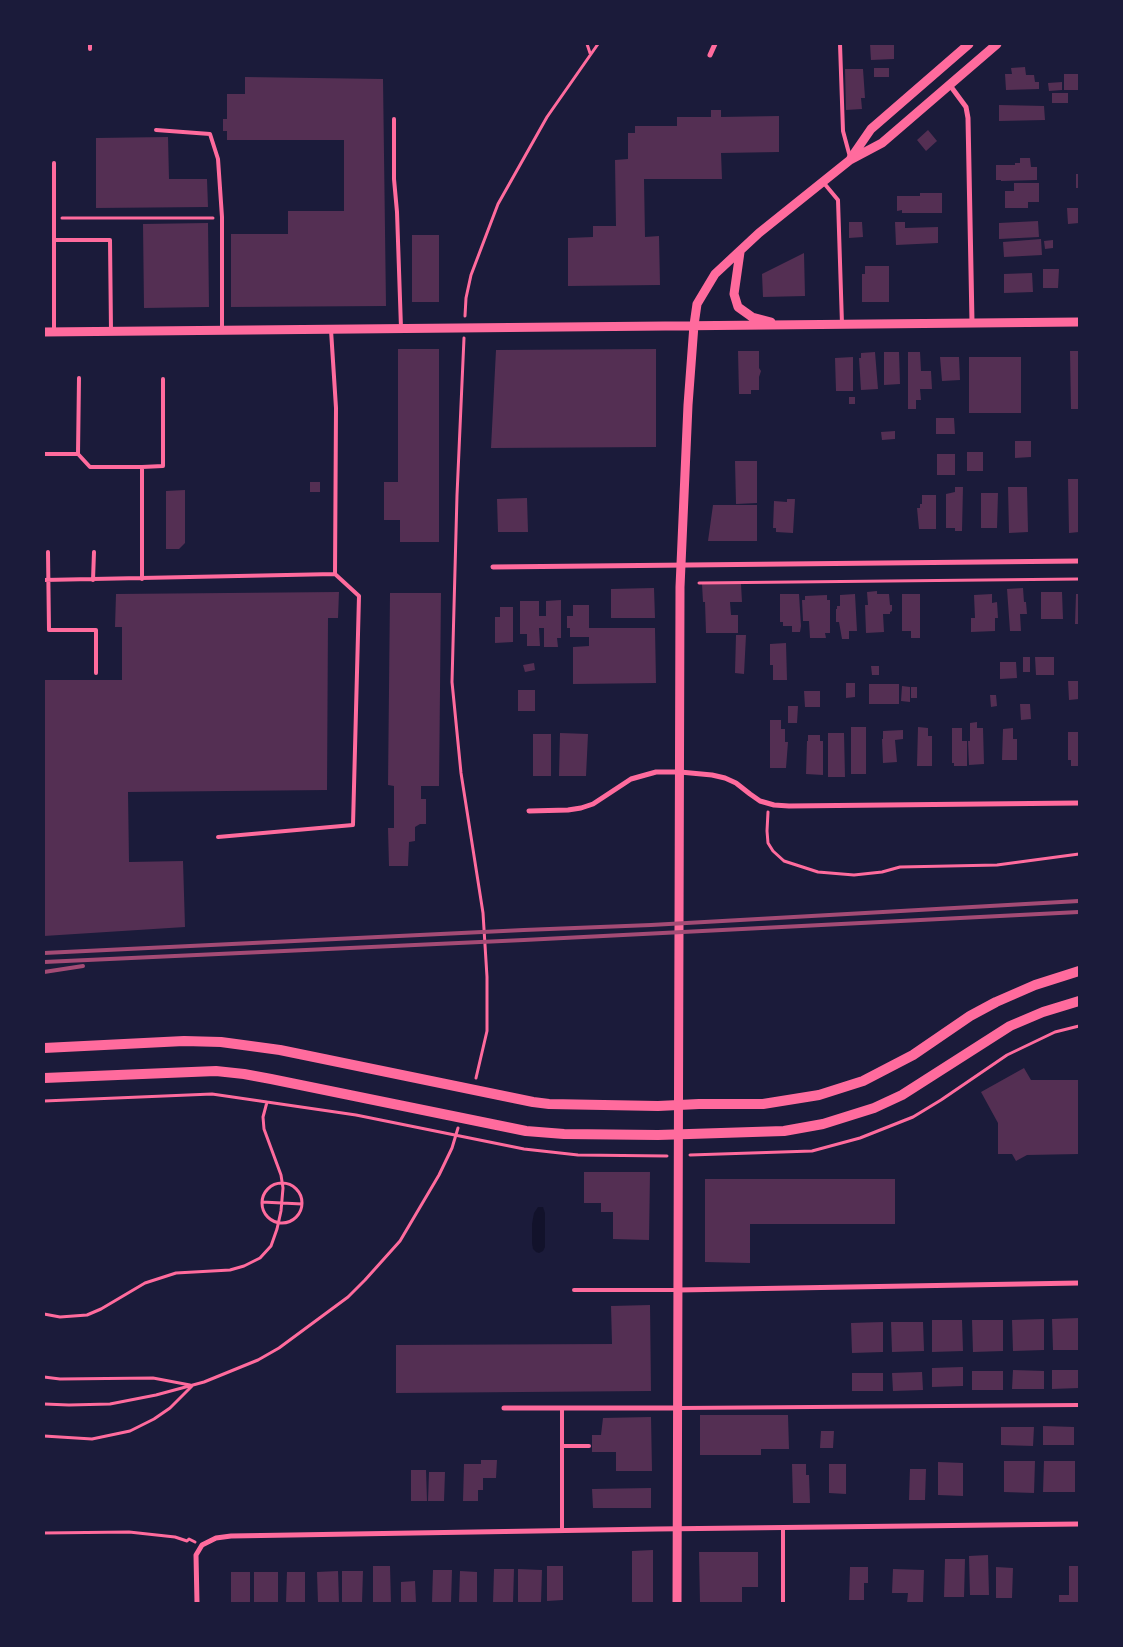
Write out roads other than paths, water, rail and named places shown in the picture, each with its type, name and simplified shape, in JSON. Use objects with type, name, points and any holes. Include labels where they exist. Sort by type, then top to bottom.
[{"type":"main road","points":[[44,1048],[184,1041],[221,1042],[280,1050],[549,1104],[763,1104],[798,1099],[863,1081],[913,1055],[970,1016],[996,1002],[1034,984],[1079,972]]},
{"type":"main road","points":[[44,1078],[216,1071],[244,1074],[542,1133],[679,1135],[784,1131],[823,1124],[874,1108],[902,1095],[1010,1026],[1043,1012],[1079,1001]]},
{"type":"street","points":[[710,55],[715,44]]},
{"type":"street","points":[[850,160],[871,130],[969,44]]},
{"type":"street","points":[[677,1603],[681,565],[688,405],[697,304],[715,274],[740,252],[758,232],[850,160],[882,143],[997,44]]},
{"type":"street","points":[[949,84],[966,108],[968,118],[972,322]]},
{"type":"street","points":[[740,252],[734,294],[738,307],[752,317],[783,325]]},
{"type":"street","points":[[44,332],[1079,322]]},
{"type":"street","points":[[493,567],[1079,562]]},
{"type":"street","points":[[529,811],[581,808],[598,801],[623,783],[656,772],[680,772],[725,778],[736,783],[755,798],[768,803],[789,806],[1079,803]]},
{"type":"street","points":[[678,1290],[1079,1283]]},
{"type":"street","points":[[504,1408],[678,1408]]},
{"type":"street","points":[[197,1603],[196,1555],[202,1545],[216,1538],[231,1536],[1079,1524]]},
{"type":"lane","points":[[840,44],[843,131],[850,160]]},
{"type":"lane","points":[[394,119],[394,179],[401,328]]},
{"type":"lane","points":[[156,130],[210,134],[218,159],[222,217],[222,330]]},
{"type":"lane","points":[[54,164],[54,332]]},
{"type":"lane","points":[[823,182],[838,200],[842,324]]},
{"type":"lane","points":[[54,240],[110,240],[111,331]]},
{"type":"lane","points":[[331,328],[336,408],[335,574]]},
{"type":"lane","points":[[79,378],[78,454],[90,467],[163,466],[163,379]]},
{"type":"lane","points":[[44,454],[78,454]]},
{"type":"lane","points":[[142,467],[142,579]]},
{"type":"lane","points":[[48,552],[46,580],[49,630],[96,630],[96,673]]},
{"type":"lane","points":[[94,552],[94,580]]},
{"type":"lane","points":[[46,580],[335,574],[359,596],[353,825],[218,837]]},
{"type":"lane","points":[[574,1290],[678,1290]]},
{"type":"lane","points":[[678,1408],[1079,1405]]},
{"type":"lane","points":[[562,1408],[562,1530]]},
{"type":"lane","points":[[562,1446],[589,1446]]},
{"type":"lane","points":[[783,1603],[784,1527]]},
{"type":"railway","points":[[44,953],[651,925],[1079,901]]},
{"type":"railway","points":[[44,962],[1079,912]]},
{"type":"railway","points":[[44,972],[83,966]]}]
